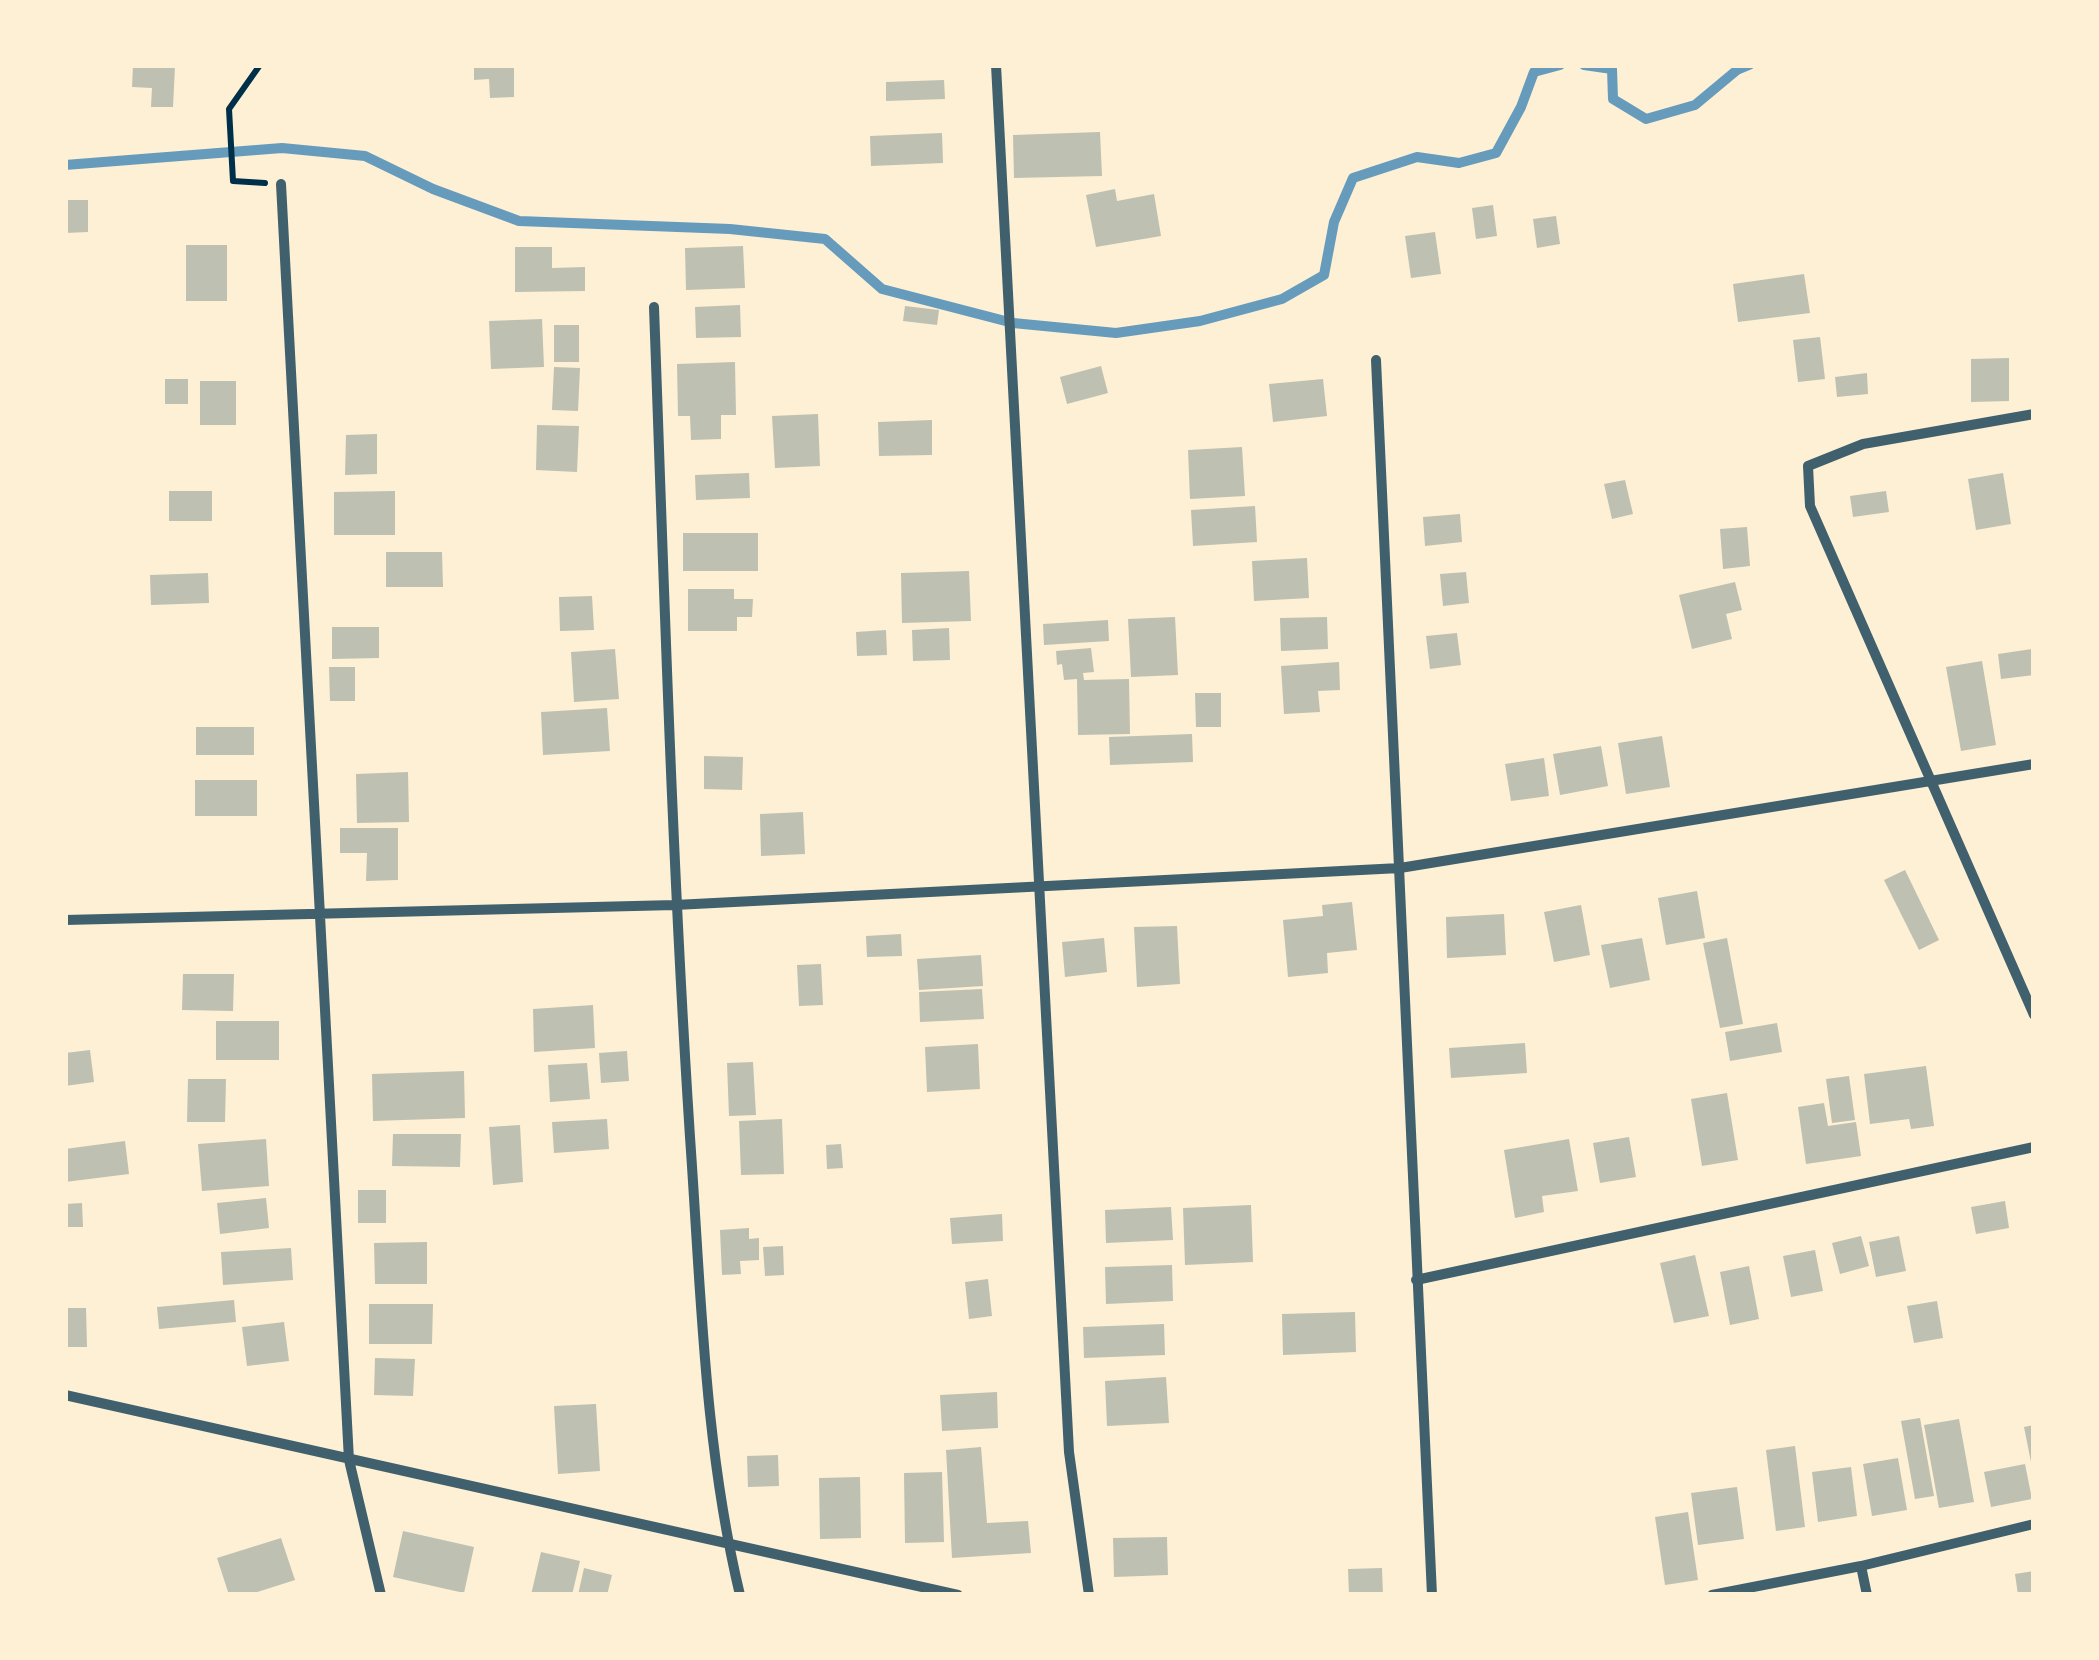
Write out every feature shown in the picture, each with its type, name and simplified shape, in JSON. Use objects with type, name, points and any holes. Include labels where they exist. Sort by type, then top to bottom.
[{"type":"street","points":[[996,65],[1069,1452],[1089,1595]]},
{"type":"street","points":[[282,184],[349,1460],[381,1595]]},
{"type":"street","points":[[654,307],[675,905],[710,1434],[740,1595]]},
{"type":"street","points":[[1376,360],[1432,1595]]},
{"type":"street","points":[[2034,414],[1863,444],[1808,466],[1810,506],[2034,1014]]},
{"type":"street","points":[[65,920],[675,905],[1400,868],[2034,764]]},
{"type":"street","points":[[1416,1280],[2034,1148]]},
{"type":"street","points":[[65,1395],[958,1595]]},
{"type":"street","points":[[1712,1595],[1861,1566],[2034,1524]]},
{"type":"street","points":[[1861,1566],[1868,1595]]},
{"type":"path","points":[[260,65],[229,109],[232,181],[282,184]]},
{"type":"building","points":[[133,65],[175,66],[173,107],[151,107],[152,88],[132,87]]},
{"type":"building","points":[[474,65],[514,65],[514,97],[490,98],[489,79],[474,80]]},
{"type":"building","points":[[944,80],[945,99],[886,101],[886,82]]},
{"type":"building","points":[[1100,132],[1102,176],[1014,178],[1013,135]]},
{"type":"building","points":[[942,133],[943,163],[871,166],[870,136]]},
{"type":"building","points":[[1115,189],[1117,201],[1154,194],[1161,236],[1096,247],[1086,195]]},
{"type":"building","points":[[65,200],[88,200],[88,232],[65,233]]},
{"type":"building","points":[[1493,205],[1497,236],[1476,239],[1472,208]]},
{"type":"building","points":[[1556,216],[1560,244],[1537,248],[1533,219]]},
{"type":"building","points":[[1435,232],[1441,274],[1411,278],[1405,236]]},
{"type":"building","points":[[186,245],[227,245],[227,301],[186,301]]},
{"type":"building","points":[[743,246],[745,288],[686,290],[685,248]]},
{"type":"building","points":[[515,247],[552,247],[552,268],[585,267],[585,291],[515,292]]},
{"type":"building","points":[[1804,274],[1810,313],[1738,322],[1733,284]]},
{"type":"building","points":[[740,305],[741,337],[696,338],[695,307]]},
{"type":"building","points":[[905,306],[939,310],[937,325],[903,321]]},
{"type":"building","points":[[542,319],[544,367],[491,369],[489,321]]},
{"type":"building","points":[[554,325],[579,325],[579,362],[554,362]]},
{"type":"building","points":[[1820,337],[1825,379],[1798,382],[1793,340]]},
{"type":"building","points":[[2009,358],[2009,401],[1971,402],[1971,359]]},
{"type":"building","points":[[735,362],[736,415],[721,415],[721,439],[691,440],[690,416],[678,416],[677,364]]},
{"type":"building","points":[[1101,366],[1108,393],[1067,404],[1060,377]]},
{"type":"building","points":[[554,367],[580,368],[578,411],[552,410]]},
{"type":"building","points":[[1867,373],[1868,394],[1837,397],[1835,377]]},
{"type":"building","points":[[165,379],[188,379],[188,404],[165,404]]},
{"type":"building","points":[[1323,379],[1327,416],[1273,422],[1269,384]]},
{"type":"building","points":[[200,381],[236,381],[236,425],[200,425]]},
{"type":"building","points":[[818,414],[820,466],[775,468],[772,416]]},
{"type":"building","points":[[932,420],[932,455],[879,456],[878,422]]},
{"type":"building","points":[[537,425],[579,426],[577,472],[536,470]]},
{"type":"building","points":[[377,434],[377,474],[345,475],[346,435]]},
{"type":"building","points":[[1242,447],[1245,496],[1190,499],[1188,450]]},
{"type":"building","points":[[749,473],[750,498],[696,500],[695,475]]},
{"type":"building","points":[[2003,473],[2011,524],[1976,530],[1968,479]]},
{"type":"building","points":[[1625,480],[1633,514],[1612,519],[1604,484]]},
{"type":"building","points":[[169,491],[212,491],[212,521],[169,521]]},
{"type":"building","points":[[395,491],[395,535],[334,535],[334,492]]},
{"type":"building","points":[[1886,491],[1889,512],[1853,517],[1850,496]]},
{"type":"building","points":[[1255,506],[1257,542],[1193,546],[1191,510]]},
{"type":"building","points":[[1460,514],[1462,542],[1425,546],[1423,517]]},
{"type":"building","points":[[1747,527],[1750,566],[1723,569],[1720,529]]},
{"type":"building","points":[[683,533],[758,533],[758,571],[683,571]]},
{"type":"building","points":[[386,552],[442,552],[443,587],[386,587]]},
{"type":"building","points":[[1307,558],[1309,598],[1254,601],[1252,561]]},
{"type":"building","points":[[969,571],[971,621],[902,623],[901,573]]},
{"type":"building","points":[[1466,572],[1469,603],[1443,606],[1440,574]]},
{"type":"building","points":[[208,573],[209,603],[151,605],[150,575]]},
{"type":"building","points":[[1735,582],[1742,610],[1726,614],[1732,639],[1692,649],[1679,595]]},
{"type":"building","points":[[688,589],[734,589],[734,599],[753,599],[752,617],[737,617],[737,631],[688,631]]},
{"type":"building","points":[[592,596],[594,630],[560,631],[559,597]]},
{"type":"building","points":[[1175,617],[1178,675],[1131,677],[1128,619]]},
{"type":"building","points":[[1327,617],[1328,649],[1281,651],[1280,618]]},
{"type":"building","points":[[1108,620],[1109,641],[1044,645],[1043,624]]},
{"type":"building","points":[[332,627],[379,627],[379,658],[332,659]]},
{"type":"building","points":[[949,628],[950,660],[913,661],[912,630]]},
{"type":"building","points":[[886,630],[887,655],[857,656],[856,632]]},
{"type":"building","points":[[1457,633],[1461,665],[1430,669],[1426,636]]},
{"type":"building","points":[[1091,648],[1094,672],[1083,673],[1084,680],[1129,679],[1130,734],[1078,735],[1077,679],[1064,680],[1056,651]]},
{"type":"building","points":[[615,649],[619,699],[574,702],[571,652]]},
{"type":"building","points":[[2032,649],[2034,675],[2001,679],[1998,654]]},
{"type":"building","points":[[1982,661],[1996,745],[1961,751],[1946,667]]},
{"type":"building","points":[[1339,662],[1340,690],[1318,691],[1320,712],[1284,714],[1281,666]]},
{"type":"building","points":[[329,667],[355,667],[355,701],[330,701]]},
{"type":"building","points":[[1195,693],[1221,693],[1221,727],[1196,727]]},
{"type":"building","points":[[607,708],[610,751],[543,755],[541,712]]},
{"type":"building","points":[[196,727],[254,727],[254,755],[196,755]]},
{"type":"building","points":[[1192,734],[1193,762],[1110,765],[1109,737]]},
{"type":"building","points":[[1662,736],[1670,787],[1626,794],[1618,743]]},
{"type":"building","points":[[1601,746],[1608,786],[1560,795],[1553,754]]},
{"type":"building","points":[[704,756],[743,757],[742,790],[704,789]]},
{"type":"building","points":[[1544,758],[1549,796],[1511,801],[1505,764]]},
{"type":"building","points":[[408,772],[409,822],[357,823],[356,774]]},
{"type":"building","points":[[195,780],[257,780],[257,816],[195,816]]},
{"type":"building","points":[[803,812],[805,854],[761,856],[760,814]]},
{"type":"building","points":[[340,828],[398,828],[398,880],[366,881],[367,853],[340,853]]},
{"type":"building","points":[[1905,870],[1939,940],[1919,950],[1884,880]]},
{"type":"building","points":[[1697,891],[1705,938],[1666,945],[1658,898]]},
{"type":"building","points":[[1352,902],[1357,950],[1327,953],[1328,973],[1288,977],[1283,920],[1323,916],[1322,905]]},
{"type":"building","points":[[1581,905],[1590,955],[1554,962],[1544,912]]},
{"type":"building","points":[[1504,914],[1506,955],[1447,958],[1446,917]]},
{"type":"building","points":[[1177,926],[1180,984],[1137,987],[1134,927]]},
{"type":"building","points":[[901,934],[902,956],[867,957],[866,936]]},
{"type":"building","points":[[1104,938],[1107,972],[1065,977],[1062,942]]},
{"type":"building","points":[[1642,938],[1650,980],[1610,988],[1601,945]]},
{"type":"building","points":[[1727,938],[1743,1024],[1720,1028],[1703,943]]},
{"type":"building","points":[[981,955],[983,986],[919,990],[917,959]]},
{"type":"building","points":[[821,964],[823,1005],[799,1006],[797,965]]},
{"type":"building","points":[[183,974],[234,974],[233,1011],[182,1010]]},
{"type":"building","points":[[982,989],[984,1019],[920,1022],[919,992]]},
{"type":"building","points":[[593,1005],[595,1048],[534,1052],[533,1009]]},
{"type":"building","points":[[216,1021],[279,1021],[279,1060],[216,1060]]},
{"type":"building","points":[[1777,1023],[1782,1052],[1730,1061],[1725,1032]]},
{"type":"building","points":[[1525,1043],[1527,1073],[1451,1078],[1449,1048]]},
{"type":"building","points":[[978,1044],[980,1089],[927,1092],[925,1047]]},
{"type":"building","points":[[90,1050],[94,1082],[65,1086],[65,1053]]},
{"type":"building","points":[[627,1051],[629,1081],[601,1083],[599,1053]]},
{"type":"building","points":[[753,1062],[756,1115],[729,1116],[727,1063]]},
{"type":"building","points":[[587,1063],[590,1099],[550,1102],[548,1065]]},
{"type":"building","points":[[1926,1066],[1934,1126],[1911,1129],[1909,1119],[1870,1124],[1864,1074]]},
{"type":"building","points":[[464,1071],[465,1118],[373,1121],[372,1074]]},
{"type":"building","points":[[1849,1076],[1855,1120],[1832,1123],[1826,1079]]},
{"type":"building","points":[[188,1079],[226,1079],[225,1122],[187,1122]]},
{"type":"building","points":[[1727,1093],[1738,1160],[1702,1166],[1691,1099]]},
{"type":"building","points":[[1824,1103],[1828,1126],[1856,1122],[1861,1156],[1806,1164],[1798,1107]]},
{"type":"building","points":[[607,1119],[609,1149],[554,1153],[552,1122]]},
{"type":"building","points":[[782,1119],[784,1174],[741,1175],[739,1121]]},
{"type":"building","points":[[520,1125],[523,1182],[493,1185],[489,1127]]},
{"type":"building","points":[[393,1134],[461,1134],[460,1167],[392,1166]]},
{"type":"building","points":[[1629,1137],[1636,1177],[1600,1183],[1593,1143]]},
{"type":"building","points":[[266,1139],[269,1186],[202,1191],[198,1144]]},
{"type":"building","points":[[1569,1139],[1578,1191],[1542,1196],[1544,1212],[1515,1218],[1504,1150]]},
{"type":"building","points":[[125,1141],[129,1174],[65,1182],[65,1149]]},
{"type":"building","points":[[841,1144],[843,1168],[827,1169],[826,1145]]},
{"type":"building","points":[[358,1190],[386,1190],[386,1223],[358,1223]]},
{"type":"building","points":[[266,1198],[269,1228],[220,1234],[217,1203]]},
{"type":"building","points":[[2005,1201],[2009,1228],[1976,1234],[1971,1207]]},
{"type":"building","points":[[82,1203],[83,1227],[65,1227],[65,1204]]},
{"type":"building","points":[[1251,1205],[1253,1262],[1185,1265],[1183,1208]]},
{"type":"building","points":[[1171,1207],[1173,1240],[1106,1243],[1105,1210]]},
{"type":"building","points":[[1002,1214],[1003,1241],[952,1244],[950,1218]]},
{"type":"building","points":[[749,1228],[749,1239],[759,1238],[759,1260],[740,1261],[741,1274],[722,1275],[720,1230]]},
{"type":"building","points":[[1861,1236],[1869,1266],[1840,1274],[1832,1243]]},
{"type":"building","points":[[1899,1236],[1906,1271],[1876,1277],[1869,1242]]},
{"type":"building","points":[[427,1242],[427,1284],[375,1284],[374,1243]]},
{"type":"building","points":[[783,1246],[784,1275],[765,1276],[763,1247]]},
{"type":"building","points":[[291,1248],[293,1280],[223,1285],[221,1252]]},
{"type":"building","points":[[1815,1250],[1823,1291],[1791,1297],[1783,1256]]},
{"type":"building","points":[[1695,1255],[1709,1316],[1674,1323],[1660,1263]]},
{"type":"building","points":[[1172,1265],[1173,1301],[1106,1304],[1105,1267]]},
{"type":"building","points":[[1749,1266],[1759,1319],[1730,1325],[1720,1272]]},
{"type":"building","points":[[988,1279],[992,1316],[969,1319],[965,1282]]},
{"type":"building","points":[[234,1300],[236,1322],[159,1329],[157,1307]]},
{"type":"building","points":[[1937,1301],[1943,1338],[1914,1343],[1907,1306]]},
{"type":"building","points":[[369,1304],[433,1304],[432,1344],[369,1344]]},
{"type":"building","points":[[65,1308],[86,1308],[87,1347],[65,1347]]},
{"type":"building","points":[[1355,1312],[1356,1352],[1283,1355],[1282,1314]]},
{"type":"building","points":[[284,1322],[289,1361],[247,1366],[242,1327]]},
{"type":"building","points":[[1164,1324],[1165,1355],[1084,1358],[1083,1327]]},
{"type":"building","points":[[375,1358],[415,1359],[413,1396],[374,1395]]},
{"type":"building","points":[[1166,1377],[1169,1423],[1107,1426],[1105,1381]]},
{"type":"building","points":[[997,1392],[998,1428],[942,1431],[940,1395]]},
{"type":"building","points":[[596,1404],[600,1471],[558,1474],[554,1406]]},
{"type":"building","points":[[1920,1418],[1934,1496],[1915,1499],[1901,1421]]},
{"type":"building","points":[[1959,1419],[1974,1502],[1939,1508],[1924,1425]]},
{"type":"building","points":[[2034,1425],[2034,1466],[2032,1467],[2024,1427]]},
{"type":"building","points":[[1795,1446],[1805,1527],[1776,1531],[1766,1450]]},
{"type":"building","points":[[981,1447],[987,1523],[1028,1521],[1031,1553],[952,1558],[946,1450]]},
{"type":"building","points":[[778,1455],[779,1486],[748,1487],[747,1456]]},
{"type":"building","points":[[1898,1458],[1907,1510],[1872,1516],[1863,1464]]},
{"type":"building","points":[[2025,1464],[2032,1499],[1991,1507],[1984,1472]]},
{"type":"building","points":[[1851,1467],[1857,1516],[1818,1522],[1812,1472]]},
{"type":"building","points":[[942,1472],[944,1542],[905,1543],[904,1473]]},
{"type":"building","points":[[860,1477],[861,1538],[820,1539],[819,1478]]},
{"type":"building","points":[[1737,1487],[1744,1539],[1698,1545],[1691,1493]]},
{"type":"building","points":[[1688,1512],[1698,1580],[1665,1585],[1655,1517]]},
{"type":"building","points":[[403,1531],[474,1547],[464,1593],[393,1577]]},
{"type":"building","points":[[1167,1537],[1168,1575],[1114,1577],[1113,1538]]},
{"type":"building","points":[[281,1538],[295,1580],[248,1595],[229,1595],[217,1558]]},
{"type":"building","points":[[541,1552],[580,1561],[572,1595],[531,1595]]},
{"type":"building","points":[[584,1568],[612,1575],[607,1595],[578,1595]]},
{"type":"building","points":[[1382,1568],[1383,1595],[1349,1595],[1348,1569]]},
{"type":"building","points":[[2034,1571],[2034,1595],[2018,1595],[2015,1574]]},
{"type":"waterway","points":[[65,165],[282,148],[365,156],[433,189],[519,221],[730,229],[825,239],[882,289],[1013,323],[1116,333],[1200,321],[1282,299],[1324,275],[1334,222],[1353,178],[1417,157],[1459,163],[1496,153],[1521,107],[1534,72],[1560,65]]},
{"type":"waterway","points":[[1584,65],[1612,69],[1613,99],[1646,119],[1695,105],[1737,70],[1749,65]]}]
